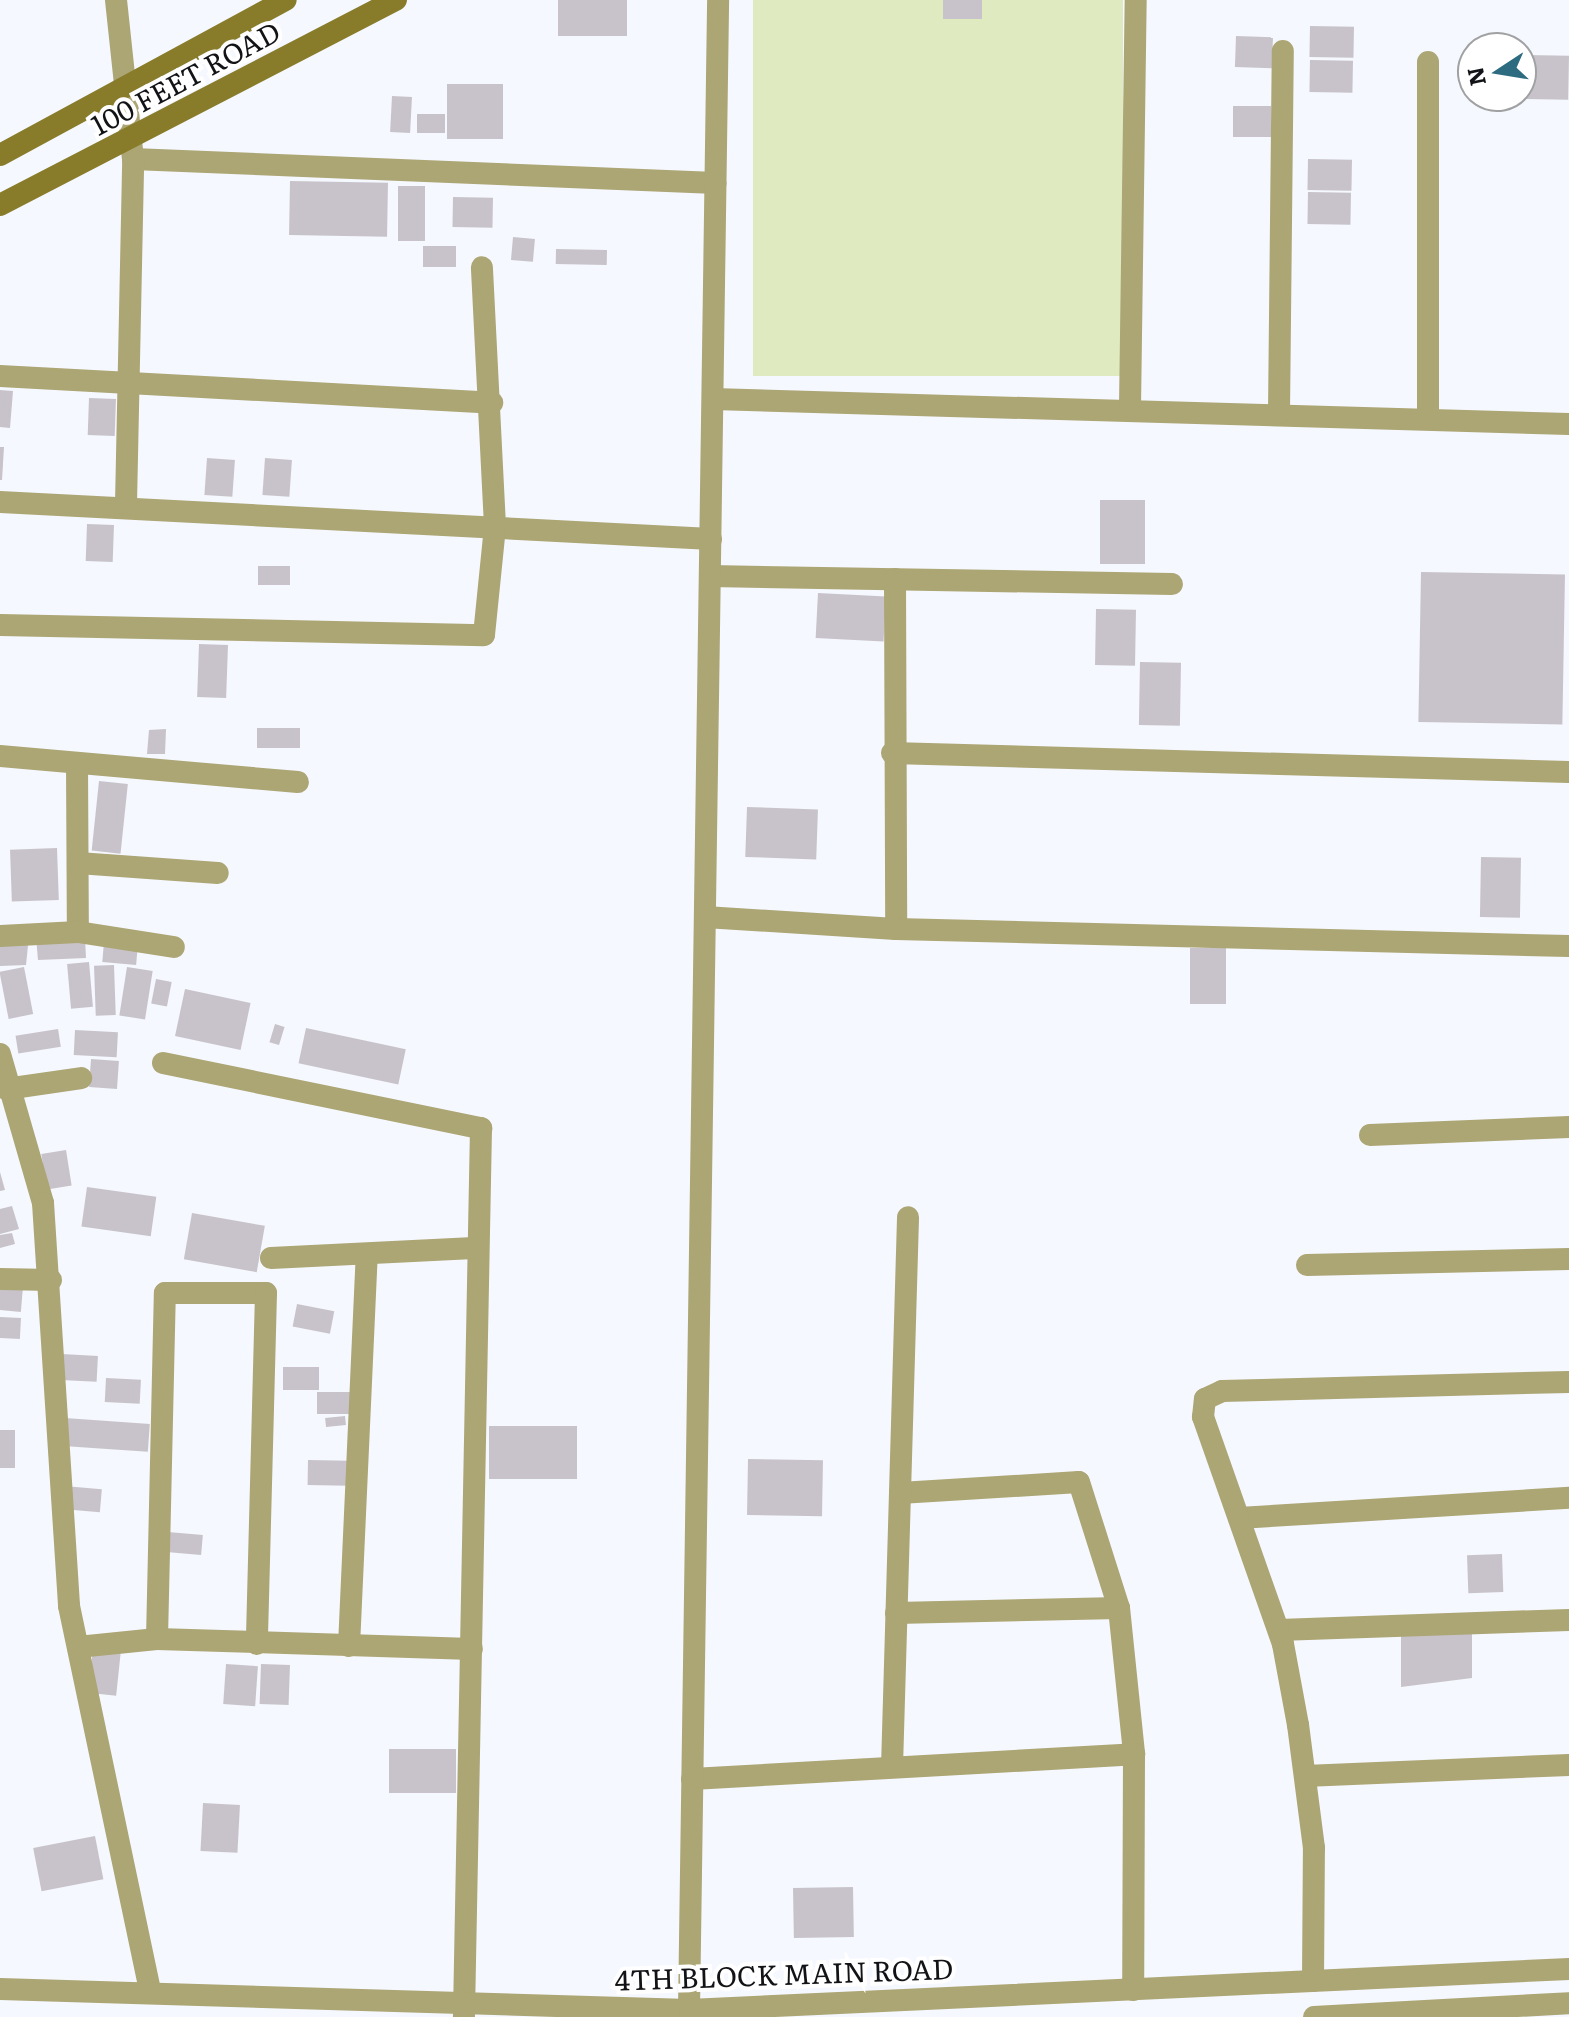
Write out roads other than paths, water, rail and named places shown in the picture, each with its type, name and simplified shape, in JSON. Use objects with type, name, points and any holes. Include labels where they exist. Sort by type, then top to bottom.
[{"type":"main road","name":"100 FEET ROAD","points":[[0,155],[123,82],[286,0]]},
{"type":"main road","name":"100 FEET ROAD","points":[[0,205],[133,150],[396,0]]},
{"type":"street","points":[[116,0],[133,150],[126,504]]},
{"type":"street","points":[[689,2014],[718,0]]},
{"type":"street","points":[[1130,407],[1136,0]]},
{"type":"street","points":[[1279,413],[1283,51]]},
{"type":"street","points":[[1428,62],[1428,418]]},
{"type":"street","points":[[133,150],[716,183]]},
{"type":"street","points":[[0,625],[484,635],[495,526],[492,403],[482,267]]},
{"type":"street","points":[[0,376],[492,403]]},
{"type":"street","points":[[713,399],[1130,407],[1569,424]]},
{"type":"street","points":[[0,502],[126,504],[711,539]]},
{"type":"street","points":[[710,576],[1172,584]]},
{"type":"street","points":[[895,579],[892,753],[896,929]]},
{"type":"street","points":[[892,753],[1569,772]]},
{"type":"street","points":[[0,756],[298,782]]},
{"type":"street","points":[[77,763],[78,932]]},
{"type":"street","points":[[78,863],[218,873]]},
{"type":"street","points":[[705,917],[896,929],[1569,946]]},
{"type":"street","points":[[0,936],[78,932],[174,947]]},
{"type":"street","points":[[0,1054],[11,1142],[43,1203],[51,1280],[57,1450],[78,1647],[150,1992]]},
{"type":"street","points":[[163,1063],[481,1128],[474,1248],[472,1649],[464,2010]]},
{"type":"street","points":[[6,1089],[81,1078]]},
{"type":"street","points":[[1370,1135],[1569,1127]]},
{"type":"street","points":[[892,1767],[908,1217]]},
{"type":"street","points":[[271,1258],[474,1248]]},
{"type":"street","points":[[349,1646],[367,1254]]},
{"type":"street","points":[[1307,1265],[1569,1259]]},
{"type":"street","points":[[0,1279],[51,1280]]},
{"type":"street","points":[[157,1639],[165,1293],[266,1293],[257,1644]]},
{"type":"street","points":[[1313,1981],[1314,1848],[1305,1776],[1279,1630],[1203,1417],[1211,1393],[1569,1382]]},
{"type":"street","points":[[900,1493],[1079,1482],[1119,1608],[1134,1754],[1133,1990]]},
{"type":"street","points":[[1239,1518],[1569,1498]]},
{"type":"street","points":[[896,1613],[1119,1608]]},
{"type":"street","points":[[1279,1630],[1569,1620]]},
{"type":"street","points":[[78,1647],[157,1639],[472,1649]]},
{"type":"street","points":[[692,1779],[1134,1754]]},
{"type":"street","points":[[1305,1776],[1569,1765]]},
{"type":"street","name":"4TH BLOCK MAIN ROAD","points":[[0,1989],[150,1992],[464,2010],[689,2014],[1569,1969]]},
{"type":"street","points":[[1314,2017],[1569,2003]]}]
